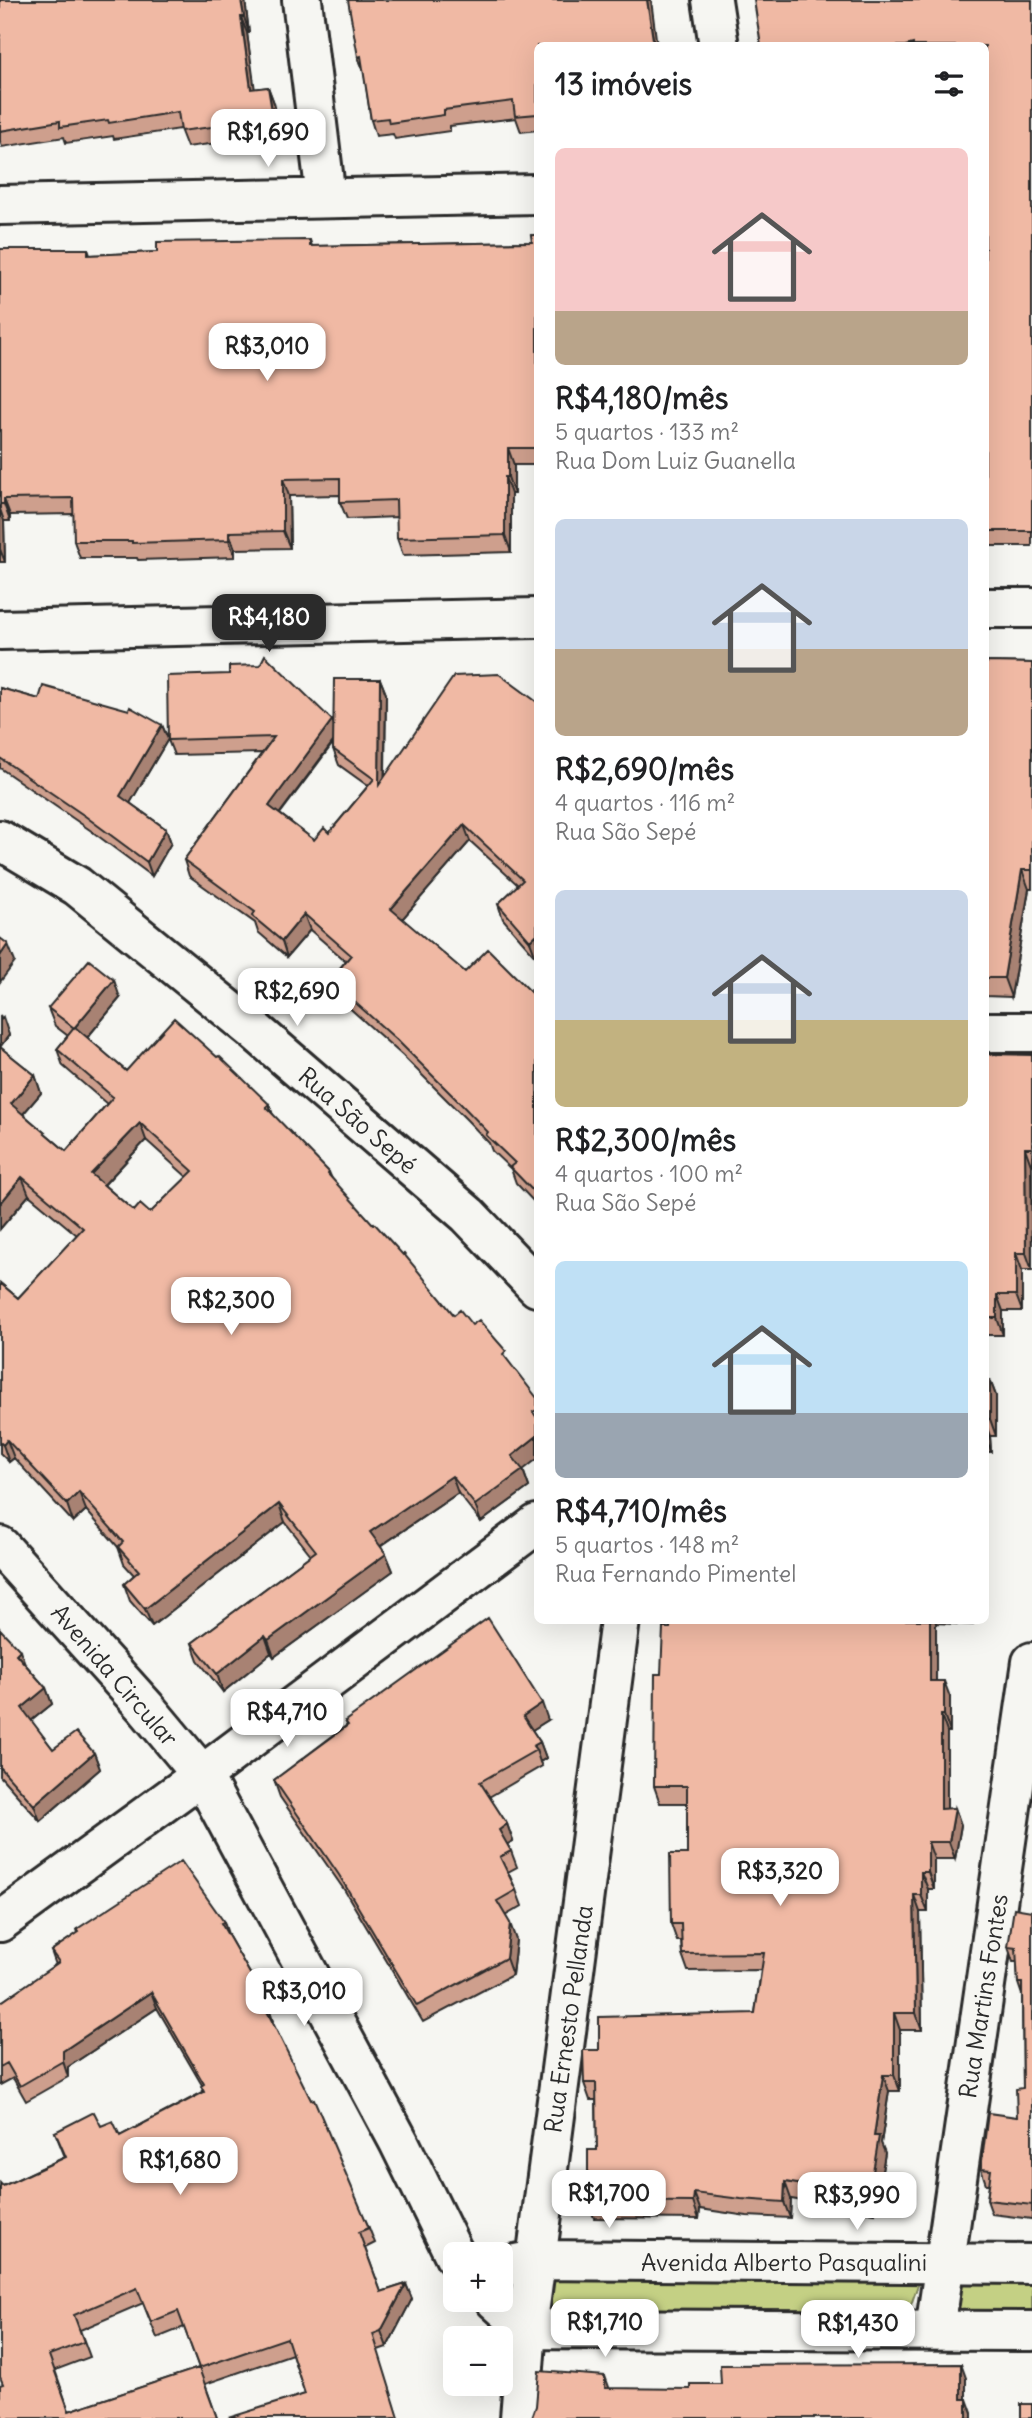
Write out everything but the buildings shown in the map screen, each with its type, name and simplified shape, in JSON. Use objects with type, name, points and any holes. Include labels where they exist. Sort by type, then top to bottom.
[{"type":"street","points":[[302,0],[327,198]]},
{"type":"street","points":[[712,0],[718,42]]},
{"type":"street","points":[[0,205],[534,194]]},
{"type":"street","points":[[989,608],[1032,607]]},
{"type":"street","points":[[0,630],[534,618]]},
{"type":"street","name":"Rua São Sepé","points":[[0,840],[77,886],[254,1030],[468,1215],[534,1284]]},
{"type":"street","points":[[989,1032],[1032,1032]]},
{"type":"street","points":[[0,1922],[202,1775],[534,1526]]},
{"type":"street","name":"Avenida Circular","points":[[0,1546],[146,1708],[202,1775],[399,2142],[448,2242]]},
{"type":"street","name":"Rua Ernesto Pellanda","points":[[520,2418],[527,2329],[518,2263],[620,1624]]},
{"type":"street","name":"Rua Martins Fontes","points":[[935,2330],[943,2263],[1017,1871],[1032,1662]]},
{"type":"street","name":"Avenida Alberto Pasqualini","points":[[518,2263],[1032,2264]]},
{"type":"street","points":[[508,2312],[527,2329],[1032,2331]]},
{"type":"green space","points":[[545,2269],[920,2279],[907,2316],[536,2322]]},
{"type":"green space","points":[[951,2276],[1032,2277],[1032,2322],[950,2322]]}]
